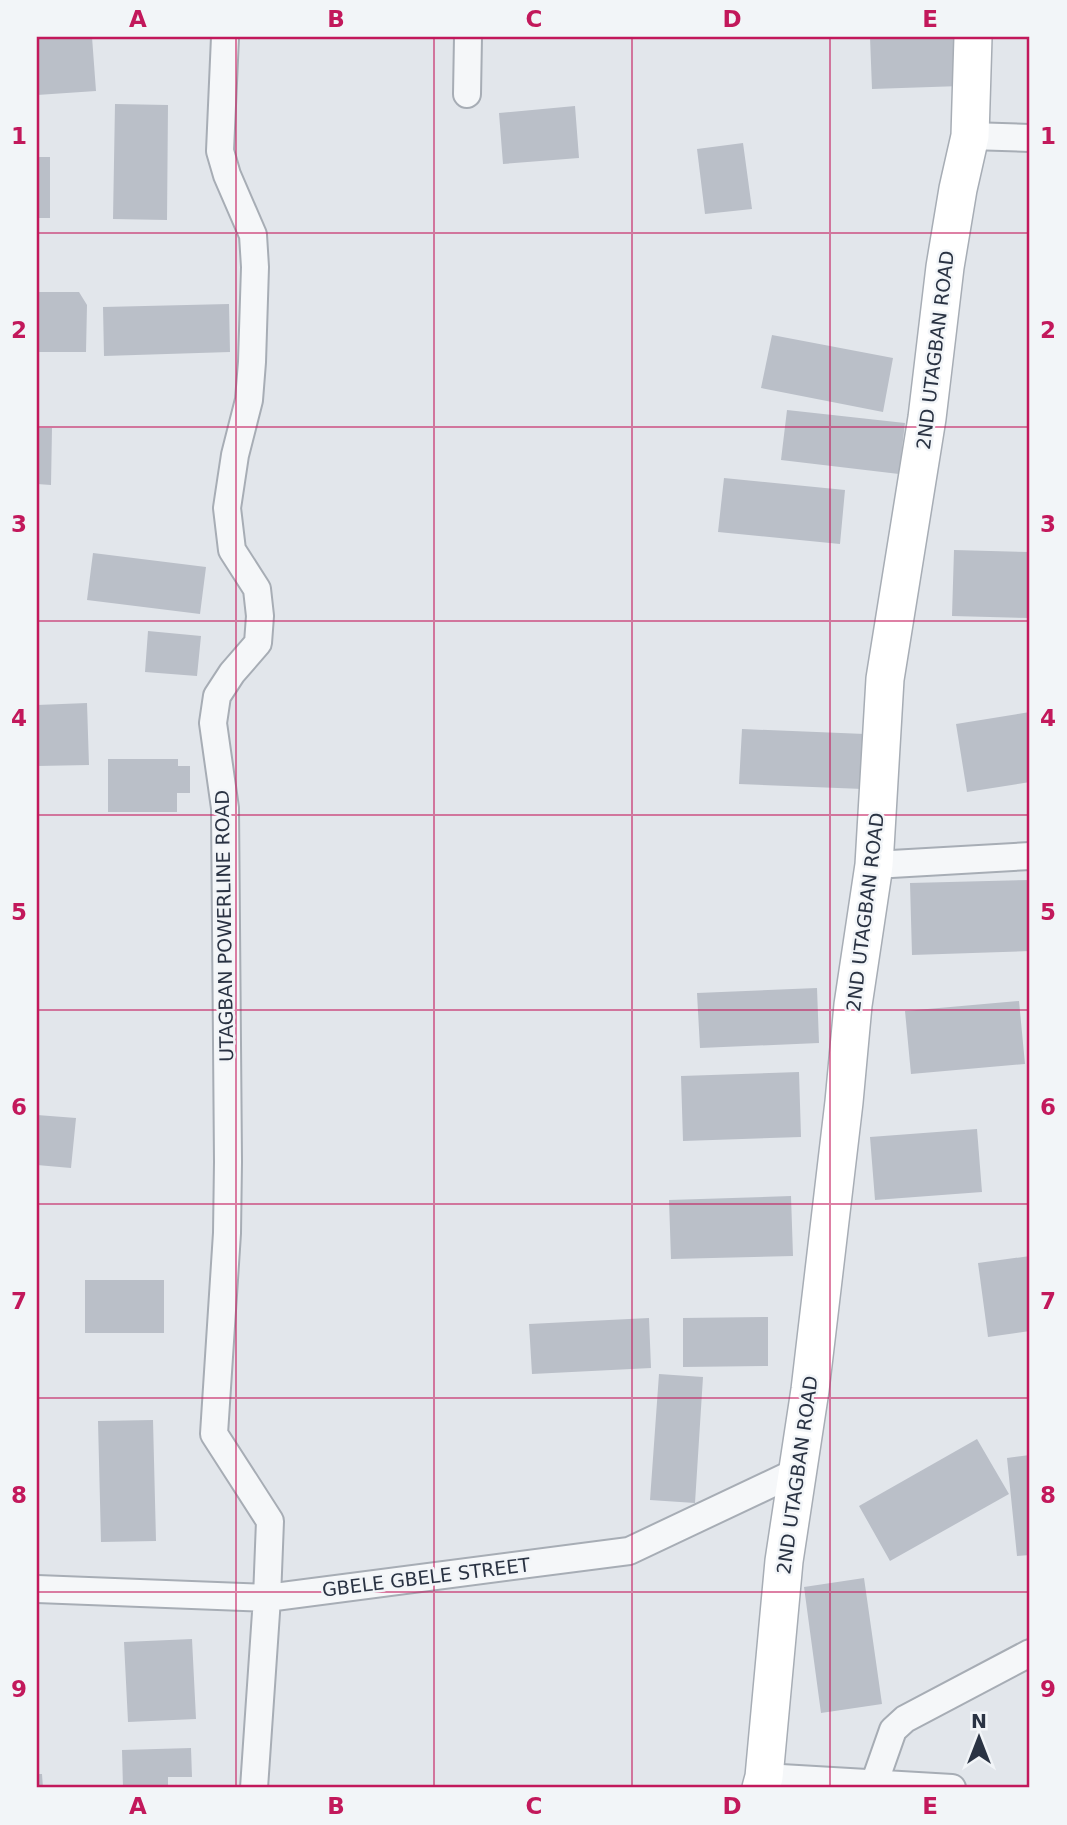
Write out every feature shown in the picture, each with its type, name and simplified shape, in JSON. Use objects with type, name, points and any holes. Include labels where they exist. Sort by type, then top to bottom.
[{"type":"street","name":"UTAGBAN POWERLINE ROAD","points":[[225,37],[220,151],[227,175],[253,234],[255,267],[248,400],[235,455],[227,508],[232,550],[257,589],[260,616],[258,643],[216,696],[213,723],[225,808],[229,1161],[214,1434],[270,1521],[254,1788]]},
{"type":"street","points":[[467,94],[468,37]]},
{"type":"street","name":"2ND UTAGBAN ROAD","points":[[762,1783],[784,1561],[810,1390],[853,1005],[874,865],[885,679],[927,418],[945,267],[970,136],[973,37]]},
{"type":"street","points":[[970,136],[1030,138]]},
{"type":"street","points":[[874,865],[1030,856]]},
{"type":"street","name":"GBELE GBELE STREET","points":[[37,1589],[267,1598],[629,1551],[797,1471]]},
{"type":"street","points":[[874,1784],[894,1730],[905,1719],[1030,1653]]},
{"type":"street","points":[[762,1783],[952,1788]]},
{"type":"building","points":[[37,37],[92,37],[96,91],[37,95]]},
{"type":"building","points":[[870,37],[960,37],[961,86],[872,89]]},
{"type":"building","points":[[115,104],[168,105],[167,220],[113,219]]},
{"type":"building","points":[[575,106],[579,158],[503,164],[499,113]]},
{"type":"building","points":[[743,143],[752,209],[705,214],[697,149]]},
{"type":"building","points":[[37,157],[50,157],[50,218],[37,218]]},
{"type":"building","points":[[37,292],[79,292],[87,305],[86,352],[37,352]]},
{"type":"building","points":[[229,304],[230,352],[104,356],[103,307]]},
{"type":"building","points":[[772,335],[893,358],[883,412],[761,388]]},
{"type":"building","points":[[787,410],[905,423],[899,474],[781,460]]},
{"type":"building","points":[[37,428],[52,428],[51,485],[37,484]]},
{"type":"building","points":[[724,478],[845,490],[840,544],[718,532]]},
{"type":"building","points":[[954,550],[1030,552],[1030,618],[952,616]]},
{"type":"building","points":[[93,553],[206,567],[200,614],[87,600]]},
{"type":"building","points":[[148,631],[201,636],[197,676],[145,672]]},
{"type":"building","points":[[87,703],[89,765],[37,766],[37,705]]},
{"type":"building","points":[[1030,712],[1030,782],[967,792],[956,724]]},
{"type":"building","points":[[742,729],[865,734],[863,789],[739,784]]},
{"type":"building","points":[[108,759],[178,759],[178,766],[190,766],[190,793],[177,793],[177,812],[108,812]]},
{"type":"building","points":[[1030,880],[1030,951],[912,955],[910,883]]},
{"type":"building","points":[[817,988],[819,1043],[700,1048],[697,993]]},
{"type":"building","points":[[1019,1001],[1025,1064],[911,1074],[905,1011]]},
{"type":"building","points":[[799,1072],[801,1137],[683,1141],[681,1076]]},
{"type":"building","points":[[37,1115],[76,1118],[71,1168],[37,1165]]},
{"type":"building","points":[[977,1129],[982,1192],[875,1200],[870,1137]]},
{"type":"building","points":[[791,1196],[793,1256],[671,1259],[669,1200]]},
{"type":"building","points":[[1030,1256],[1030,1331],[988,1337],[978,1263]]},
{"type":"building","points":[[85,1280],[164,1280],[164,1333],[85,1333]]},
{"type":"building","points":[[768,1317],[768,1366],[683,1367],[683,1318]]},
{"type":"building","points":[[649,1318],[651,1368],[532,1374],[529,1324]]},
{"type":"building","points":[[659,1374],[703,1377],[695,1503],[650,1500]]},
{"type":"building","points":[[153,1420],[156,1541],[101,1542],[98,1421]]},
{"type":"building","points":[[977,1439],[1009,1494],[890,1561],[859,1506]]},
{"type":"building","points":[[1030,1455],[1030,1555],[1017,1556],[1007,1458]]},
{"type":"building","points":[[864,1578],[882,1704],[821,1713],[804,1587]]},
{"type":"building","points":[[192,1639],[196,1719],[128,1722],[124,1642]]},
{"type":"building","points":[[191,1748],[192,1777],[168,1777],[168,1788],[123,1788],[122,1750]]},
{"type":"building","points":[[37,1774],[42,1774],[43,1788],[37,1788]]}]
